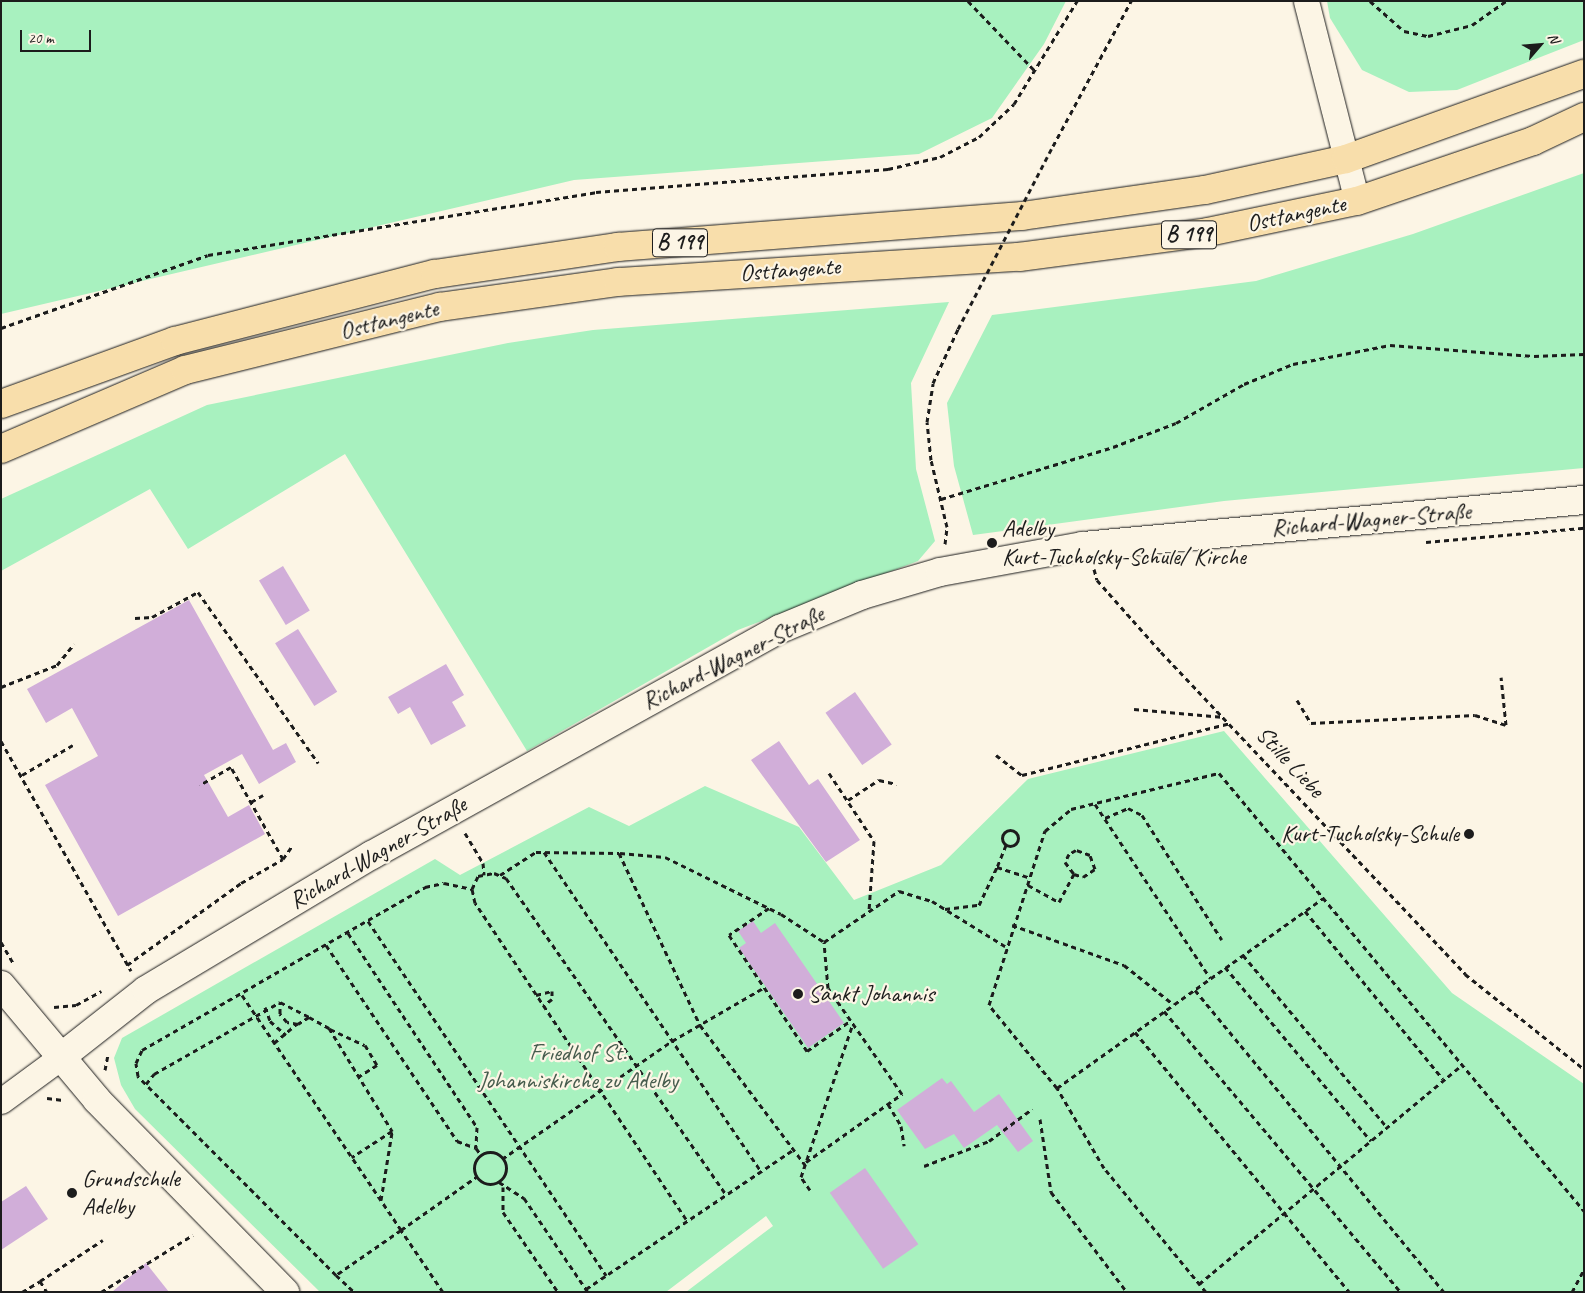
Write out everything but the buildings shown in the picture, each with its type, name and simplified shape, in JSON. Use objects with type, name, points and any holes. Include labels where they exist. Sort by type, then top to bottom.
[{"type":"main road","name":"Osttangente","points":[[1,404],[175,340],[435,274],[618,247],[1022,216],[1205,190],[1346,159],[1584,74]]},
{"type":"main road","name":"Osttangente","points":[[1,449],[185,370],[440,307],[618,282],[1019,257],[1208,232],[1357,201],[1533,141],[1584,117]]},
{"type":"street","points":[[1306,1],[1357,201]]},
{"type":"street","name":"Richard-Wagner-Straße","points":[[61,1057],[133,981],[372,855],[780,628],[906,580],[1013,556],[1083,546],[1584,500]]},
{"type":"street","points":[[8,977],[61,1057],[102,1088],[285,1292]]},
{"type":"street","points":[[1,1101],[61,1057]]},
{"type":"path","points":[[968,1],[1036,72]]},
{"type":"path","points":[[1,328],[208,255],[596,192],[888,169],[940,157],[979,137],[1014,104],[1036,72],[1077,1]]},
{"type":"path","points":[[948,527],[927,422],[933,383],[958,329],[1131,1]]},
{"type":"path","points":[[1370,1],[1404,32],[1428,36],[1472,25],[1506,1]]},
{"type":"path","points":[[941,499],[1113,447],[1176,423],[1244,384],[1293,364],[1390,345],[1534,356],[1584,354]]},
{"type":"path","points":[[1422,542],[1584,528]]},
{"type":"path","points":[[1085,570],[1104,568]]},
{"type":"path","name":"Stille Liebe","points":[[1094,569],[1097,580],[1465,974],[1584,1068]]},
{"type":"path","points":[[135,618],[152,617],[198,592],[318,763]]},
{"type":"path","points":[[1,687],[57,665],[74,644]]},
{"type":"path","points":[[1297,700],[1311,723],[1475,715],[1506,726],[1501,677]]},
{"type":"path","points":[[1134,709],[1224,716]]},
{"type":"path","points":[[996,755],[1022,775],[1230,723]]},
{"type":"path","points":[[1,741],[22,775],[127,966],[133,981]]},
{"type":"path","points":[[22,775],[73,746]]},
{"type":"path","points":[[200,785],[231,767],[283,859]]},
{"type":"path","points":[[830,773],[874,841],[869,912]]},
{"type":"path","points":[[1206,1292],[1104,1168],[1057,1088],[989,1005],[1005,946],[1028,885],[1045,831],[1071,809],[1219,773],[1584,1211]]},
{"type":"path","points":[[848,800],[879,780],[897,784]]},
{"type":"path","points":[[251,802],[263,795]]},
{"type":"path","points":[[1096,804],[1210,978]]},
{"type":"path","points":[[1105,818],[1128,808],[1142,815],[1222,940]]},
{"type":"path","points":[[461,827],[483,863],[484,875]]},
{"type":"path","points":[[945,909],[979,906],[1006,845],[1004,833],[1015,831],[1016,843],[1006,845]]},
{"type":"path","points":[[127,966],[240,883],[283,859],[292,846]]},
{"type":"path","points":[[1076,850],[1090,855],[1095,860],[1091,874],[1074,874],[1065,862],[1069,854],[1076,850]]},
{"type":"path","points":[[500,875],[544,852],[619,853],[666,857],[770,908],[824,942]]},
{"type":"path","points":[[544,852],[761,1171]]},
{"type":"path","points":[[619,853],[700,1024],[806,1163]]},
{"type":"path","points":[[997,867],[1030,878]]},
{"type":"path","points":[[1028,885],[1059,902],[1074,874]]},
{"type":"path","points":[[686,1219],[475,903],[472,888],[478,876],[500,875],[506,878],[635,1066],[726,1194]]},
{"type":"path","points":[[354,1292],[138,1076],[136,1063],[142,1050],[242,995],[434,883],[472,888]]},
{"type":"path","points":[[824,942],[899,891],[945,909],[1005,946]]},
{"type":"path","points":[[1057,1088],[1323,898]]},
{"type":"path","points":[[770,908],[730,935],[763,988],[807,1050],[850,1021]]},
{"type":"path","points":[[1305,911],[1443,1079]]},
{"type":"path","points":[[368,920],[606,1275]]},
{"type":"path","points":[[1012,925],[1124,966],[1173,1004]]},
{"type":"path","points":[[348,932],[477,1127],[476,1148]]},
{"type":"path","points":[[1,942],[8,977]]},
{"type":"path","points":[[806,1163],[902,1094],[828,988],[824,942]]},
{"type":"path","points":[[326,945],[457,1141],[476,1148],[481,1155]]},
{"type":"path","points":[[1243,955],[1387,1127]]},
{"type":"path","points":[[1225,968],[1371,1140]]},
{"type":"path","points":[[45,1004],[68,1008],[108,987]]},
{"type":"path","points":[[502,1158],[672,1041],[763,988]]},
{"type":"path","points":[[1195,990],[1339,1168],[1444,1292]]},
{"type":"path","points":[[536,995],[552,991],[552,999],[543,1006]]},
{"type":"path","points":[[242,995],[443,1292]]},
{"type":"path","points":[[146,1084],[265,1007],[280,1002],[365,1045],[378,1064],[358,1076]]},
{"type":"path","points":[[280,1002],[283,1018],[298,1024]]},
{"type":"path","points":[[265,1007],[270,1021],[286,1035]]},
{"type":"path","points":[[1164,1011],[1312,1190],[1401,1292]]},
{"type":"path","points":[[274,1043],[309,1017]]},
{"type":"path","points":[[810,1190],[801,1177],[853,1026]]},
{"type":"path","points":[[329,1028],[392,1131],[381,1201]]},
{"type":"path","points":[[1134,1032],[1349,1292]]},
{"type":"path","points":[[42,1099],[68,1100],[83,1112],[102,1088],[109,1047]]},
{"type":"path","points":[[1199,1284],[1462,1065]]},
{"type":"path","points":[[888,1104],[901,1126],[904,1146]]},
{"type":"path","points":[[924,1166],[989,1141],[1032,1109]]},
{"type":"path","points":[[1040,1120],[1051,1192],[1127,1292]]},
{"type":"path","points":[[352,1157],[392,1131]]},
{"type":"path","points":[[499,1182],[503,1187],[524,1198],[587,1290],[686,1219],[794,1149]]},
{"type":"path","points":[[494,1153],[502,1158],[505,1173],[499,1182],[484,1183],[476,1177],[474,1166],[481,1155],[494,1153]]},
{"type":"path","points":[[336,1275],[476,1177]]},
{"type":"path","points":[[503,1187],[503,1212],[558,1292]]},
{"type":"path","points":[[102,1292],[193,1234]]},
{"type":"path","points":[[22,1292],[103,1240]]},
{"type":"path","points":[[1572,1292],[1584,1269]]},
{"type":"path","points":[[40,1280],[47,1292]]},
{"type":"green space","points":[[1,1],[1066,1],[1044,44],[992,118],[919,154],[574,180],[1,314]]},
{"type":"green space","points":[[1327,1],[1584,1],[1584,40],[1457,90],[1409,92],[1362,70],[1330,18]]},
{"type":"green space","points":[[1584,173],[1584,468],[1224,501],[973,535],[954,466],[947,403],[992,315],[1256,281],[1413,234]]},
{"type":"green space","points":[[949,302],[911,383],[916,469],[935,541],[918,561],[738,630],[527,751],[345,454],[188,549],[150,489],[1,571],[1,499],[207,405],[508,343],[593,330]]},
{"type":"green space","name":"Friedhof St. Johanniskirche zu Adelby","points":[[1224,731],[1452,993],[1584,1084],[1584,1292],[686,1292],[773,1226],[766,1216],[666,1292],[320,1292],[135,1109],[121,1085],[114,1058],[122,1038],[435,859],[460,875],[589,807],[629,826],[705,786],[799,827],[854,900],[941,865],[1028,779]]},
{"type":"place","name":"Adelby Kurt-Tucholsky-Schule/ Kirche","points":[[992,543]]},
{"type":"place","name":"Kurt-Tucholsky-Schule","points":[[1469,834]]},
{"type":"place","name":"Sankt Johannis","points":[[798,994]]},
{"type":"place","name":"Grundschule Adelby","points":[[72,1193]]}]
